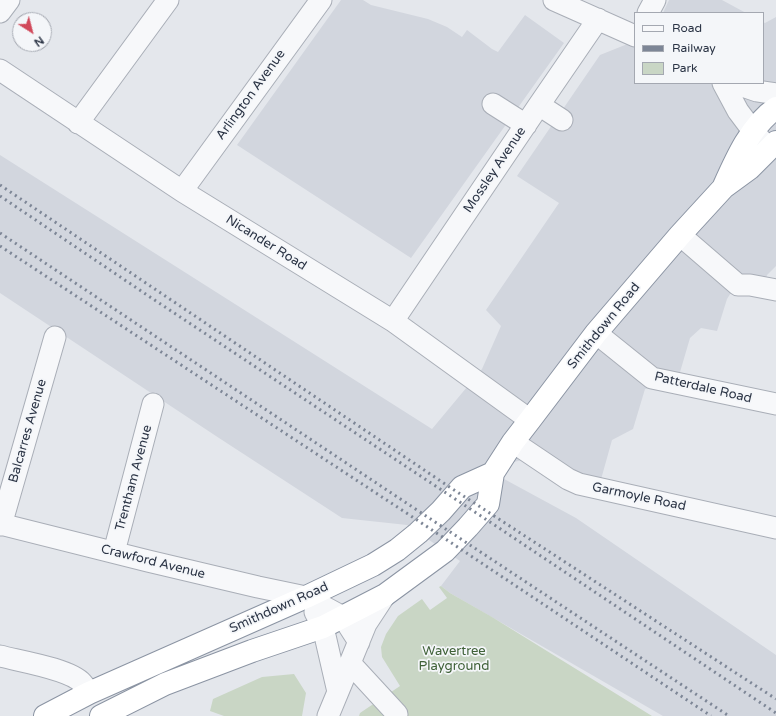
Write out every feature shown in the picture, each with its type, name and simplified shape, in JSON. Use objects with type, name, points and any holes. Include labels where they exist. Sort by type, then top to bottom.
[{"type":"highway","name":"Smithdown Road","points":[[724,187],[737,158],[753,131],[776,108]]},
{"type":"highway","name":"Smithdown Road","points":[[101,716],[165,684],[252,651],[323,627],[385,595],[445,551],[488,504],[493,473],[513,442],[596,333],[680,235],[724,187],[750,168],[772,146]]},
{"type":"highway","name":"Smithdown Road","points":[[45,716],[89,693],[306,597],[373,565],[397,550],[423,529],[462,487],[493,473]]},
{"type":"street","points":[[0,12],[9,0]]},
{"type":"street","points":[[78,123],[168,0]]},
{"type":"street","name":"Arlington Avenue","points":[[182,191],[321,0]]},
{"type":"street","points":[[554,0],[634,36]]},
{"type":"street","points":[[649,12],[655,0]]},
{"type":"street","name":"Mossley Avenue","points":[[393,321],[598,19]]},
{"type":"street","name":"Nicander Road","points":[[0,70],[182,191],[393,321],[530,420]]},
{"type":"street","points":[[724,84],[738,110],[753,131],[772,146]]},
{"type":"street","points":[[737,84],[757,91],[776,94]]},
{"type":"street","points":[[493,104],[526,125]]},
{"type":"street","points":[[539,105],[562,120]]},
{"type":"street","points":[[680,235],[738,285],[750,284],[776,290]]},
{"type":"street","name":"Patterdale Road","points":[[596,333],[652,378],[776,404]]},
{"type":"street","name":"Balcarres Avenue","points":[[1,525],[55,336]]},
{"type":"street","name":"Trentham Avenue","points":[[114,552],[153,404]]},
{"type":"street","name":"Garmoyle Road","points":[[513,442],[568,479],[579,484],[776,528]]},
{"type":"street","name":"Crawford Avenue","points":[[1,525],[156,563],[306,597],[343,616]]},
{"type":"street","points":[[328,716],[366,624],[385,595]]},
{"type":"street","points":[[306,597],[323,627],[338,692]]},
{"type":"street","points":[[343,616],[358,642]]},
{"type":"street","points":[[0,656],[57,670],[75,677],[82,683],[89,693]]},
{"type":"street","points":[[350,663],[398,714]]},
{"type":"shaded area","points":[[341,0],[363,0],[371,5],[428,19],[447,27],[462,37],[467,30],[498,52],[525,15],[564,43],[411,258],[237,145]]},
{"type":"shaded area","points":[[669,0],[722,0],[744,12],[663,12]]},
{"type":"shaded area","points":[[776,17],[776,266],[767,275],[766,280],[732,291],[727,299],[717,331],[701,328],[690,338],[678,379],[645,389],[633,429],[612,440],[600,483],[579,476],[547,454],[489,468],[493,473],[576,518],[776,655],[776,716],[663,716],[450,593],[441,586],[460,561],[407,525],[342,518],[0,293],[0,155],[432,429],[482,369],[501,326],[486,310],[559,203],[517,176],[600,55],[634,41],[634,84],[764,84],[765,23]]},
{"type":"green space","name":"Wavertree Playground","points":[[441,586],[450,593],[492,617],[652,716],[359,716],[360,713],[400,686],[382,657],[381,647],[386,634],[398,616],[422,599],[430,610],[447,598],[439,587]]},
{"type":"green space","points":[[294,674],[306,693],[302,716],[224,716],[210,711],[213,699],[262,677]]},
{"type":"railway","points":[[0,185],[448,486],[776,699]]},
{"type":"railway","points":[[0,196],[776,713]]},
{"type":"railway","points":[[0,233],[729,716]]},
{"type":"railway","points":[[0,246],[414,518],[711,716]]}]
